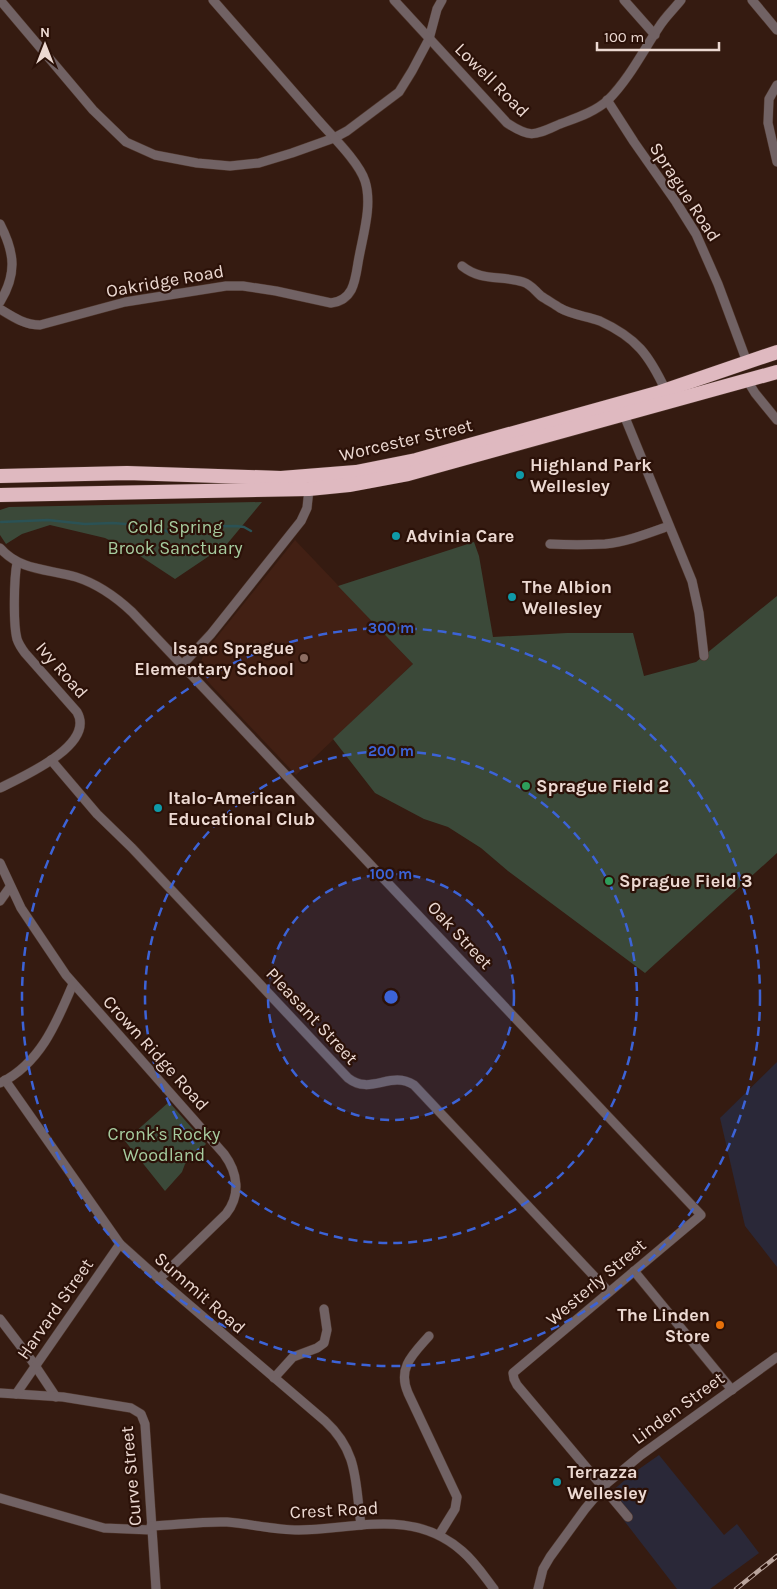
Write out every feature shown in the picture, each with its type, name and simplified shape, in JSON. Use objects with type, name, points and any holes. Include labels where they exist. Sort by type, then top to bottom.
[{"type":"highway","name":"Worcester Street","points":[[0,476],[119,473],[281,478],[349,473],[416,460],[666,391],[777,352]]},
{"type":"highway","name":"Worcester Street","points":[[0,495],[310,489],[357,484],[408,474],[777,372]]},
{"type":"highway","points":[[0,481],[20,475]]},
{"type":"street","points":[[0,0],[93,110],[126,142],[155,155],[197,163],[230,166],[259,163],[334,138],[347,131],[399,92],[429,39],[437,9],[442,0]]},
{"type":"street","points":[[212,0],[334,138]]},
{"type":"street","name":"Lowell Road","points":[[394,0],[507,123],[521,133],[536,134],[591,111],[607,100],[623,82],[658,28],[681,0]]},
{"type":"street","points":[[624,0],[655,34]]},
{"type":"street","points":[[752,0],[777,30]]},
{"type":"street","points":[[777,85],[768,99],[768,123],[777,162]]},
{"type":"street","name":"Sprague Road","points":[[607,100],[696,234],[716,277],[747,362]]},
{"type":"street","name":"Oakridge Road","points":[[0,310],[32,325],[40,325],[125,302],[226,286],[243,286],[331,303],[339,302],[345,298],[354,286],[367,196],[364,179],[334,138]]},
{"type":"street","points":[[0,224],[12,253],[12,272],[9,287],[0,302]]},
{"type":"street","points":[[462,266],[472,273],[490,278],[517,280],[530,284],[541,295],[562,309],[599,321],[624,333],[642,348],[654,366],[666,391]]},
{"type":"street","points":[[747,380],[777,420]]},
{"type":"street","points":[[624,415],[692,581],[699,614],[704,656]]},
{"type":"street","points":[[183,664],[211,634],[298,524],[307,508],[310,489]]},
{"type":"street","points":[[0,502],[16,495]]},
{"type":"street","points":[[550,544],[606,544],[637,537],[669,526]]},
{"type":"street","name":"Oak Street","points":[[0,548],[17,563],[31,568],[75,577],[110,594],[139,618],[700,1215]]},
{"type":"street","name":"Ivy Road","points":[[0,788],[52,760],[75,737],[80,720],[77,712],[25,653],[18,642],[15,578],[17,563]]},
{"type":"street","name":"Pleasant Street","points":[[52,760],[97,814],[132,848],[348,1078],[362,1085],[396,1079],[408,1081],[414,1085],[609,1292]]},
{"type":"street","name":"Crown Ridge Road","points":[[0,863],[24,914],[62,970],[224,1154],[235,1176],[235,1197],[229,1210],[159,1279]]},
{"type":"street","points":[[0,901],[10,887]]},
{"type":"street","points":[[3,1081],[24,1067],[46,1041],[60,1015],[73,984]]},
{"type":"street","name":"Summit Road","points":[[3,1081],[120,1244],[329,1424],[345,1444],[355,1472],[361,1525]]},
{"type":"street","name":"Westerly Street","points":[[603,1488],[517,1385],[513,1373],[700,1215]]},
{"type":"street","name":"Harvard Street","points":[[16,1394],[120,1244]]},
{"type":"street","points":[[634,1271],[732,1390]]},
{"type":"street","points":[[274,1378],[293,1357],[314,1350],[324,1343],[327,1330],[324,1309]]},
{"type":"street","points":[[0,1319],[35,1365],[56,1397]]},
{"type":"street","points":[[429,1336],[408,1360],[404,1376],[408,1393],[457,1498],[455,1510],[439,1535]]},
{"type":"street","name":"Linden Street","points":[[538,1589],[542,1572],[548,1559],[581,1513],[603,1488],[641,1455],[777,1357]]},
{"type":"street","name":"Curve Street","points":[[0,1393],[56,1397],[127,1408],[141,1414],[144,1424],[156,1589]]},
{"type":"street","points":[[603,1488],[628,1517]]},
{"type":"street","name":"Crest Road","points":[[0,1498],[108,1529],[151,1528],[220,1522],[298,1530],[405,1524],[439,1535],[463,1552],[494,1589]]},
{"type":"shaded area","name":"Isaac Sprague Elementary School","points":[[295,540],[413,664],[296,775],[203,676],[201,662],[204,653]]},
{"type":"shaded area","points":[[777,1062],[777,1267],[745,1226],[720,1118]]},
{"type":"shaded area","points":[[659,1455],[724,1535],[737,1524],[759,1553],[710,1589],[677,1589],[622,1518],[628,1513],[611,1492]]},
{"type":"green space","name":"Cold Spring Brook Sanctuary","points":[[262,502],[227,544],[175,579],[137,554],[105,538],[50,525],[22,534],[6,544],[0,535],[0,510],[9,507]]},
{"type":"green space","points":[[474,542],[479,556],[493,637],[567,633],[633,633],[644,676],[696,662],[777,596],[777,853],[645,973],[508,871],[481,848],[448,827],[424,819],[375,793],[333,739],[413,664],[338,586]]},
{"type":"green space","name":"Cronk's Rocky Woodland","points":[[169,1102],[206,1144],[185,1164],[182,1172],[165,1191],[125,1141]]},
{"type":"waterway","points":[[1,522],[48,520],[85,524],[153,524],[168,532],[179,527],[236,526],[244,527],[251,531]]},
{"type":"railway","points":[[736,1589],[777,1556]]},
{"type":"place","name":"Highland Park Wellesley","points":[[520,475]]},
{"type":"place","name":"Advinia Care","points":[[396,536]]},
{"type":"place","name":"The Albion Wellesley","points":[[512,597]]},
{"type":"place","name":"Isaac Sprague Elementary School","points":[[304,658]]},
{"type":"place","name":"Sprague Field 2","points":[[526,786]]},
{"type":"place","name":"Italo-American Educational Club","points":[[158,808]]},
{"type":"place","name":"Sprague Field 3","points":[[609,881]]},
{"type":"place","name":"The Linden Store","points":[[720,1325]]},
{"type":"place","name":"Terrazza Wellesley","points":[[557,1482]]}]
